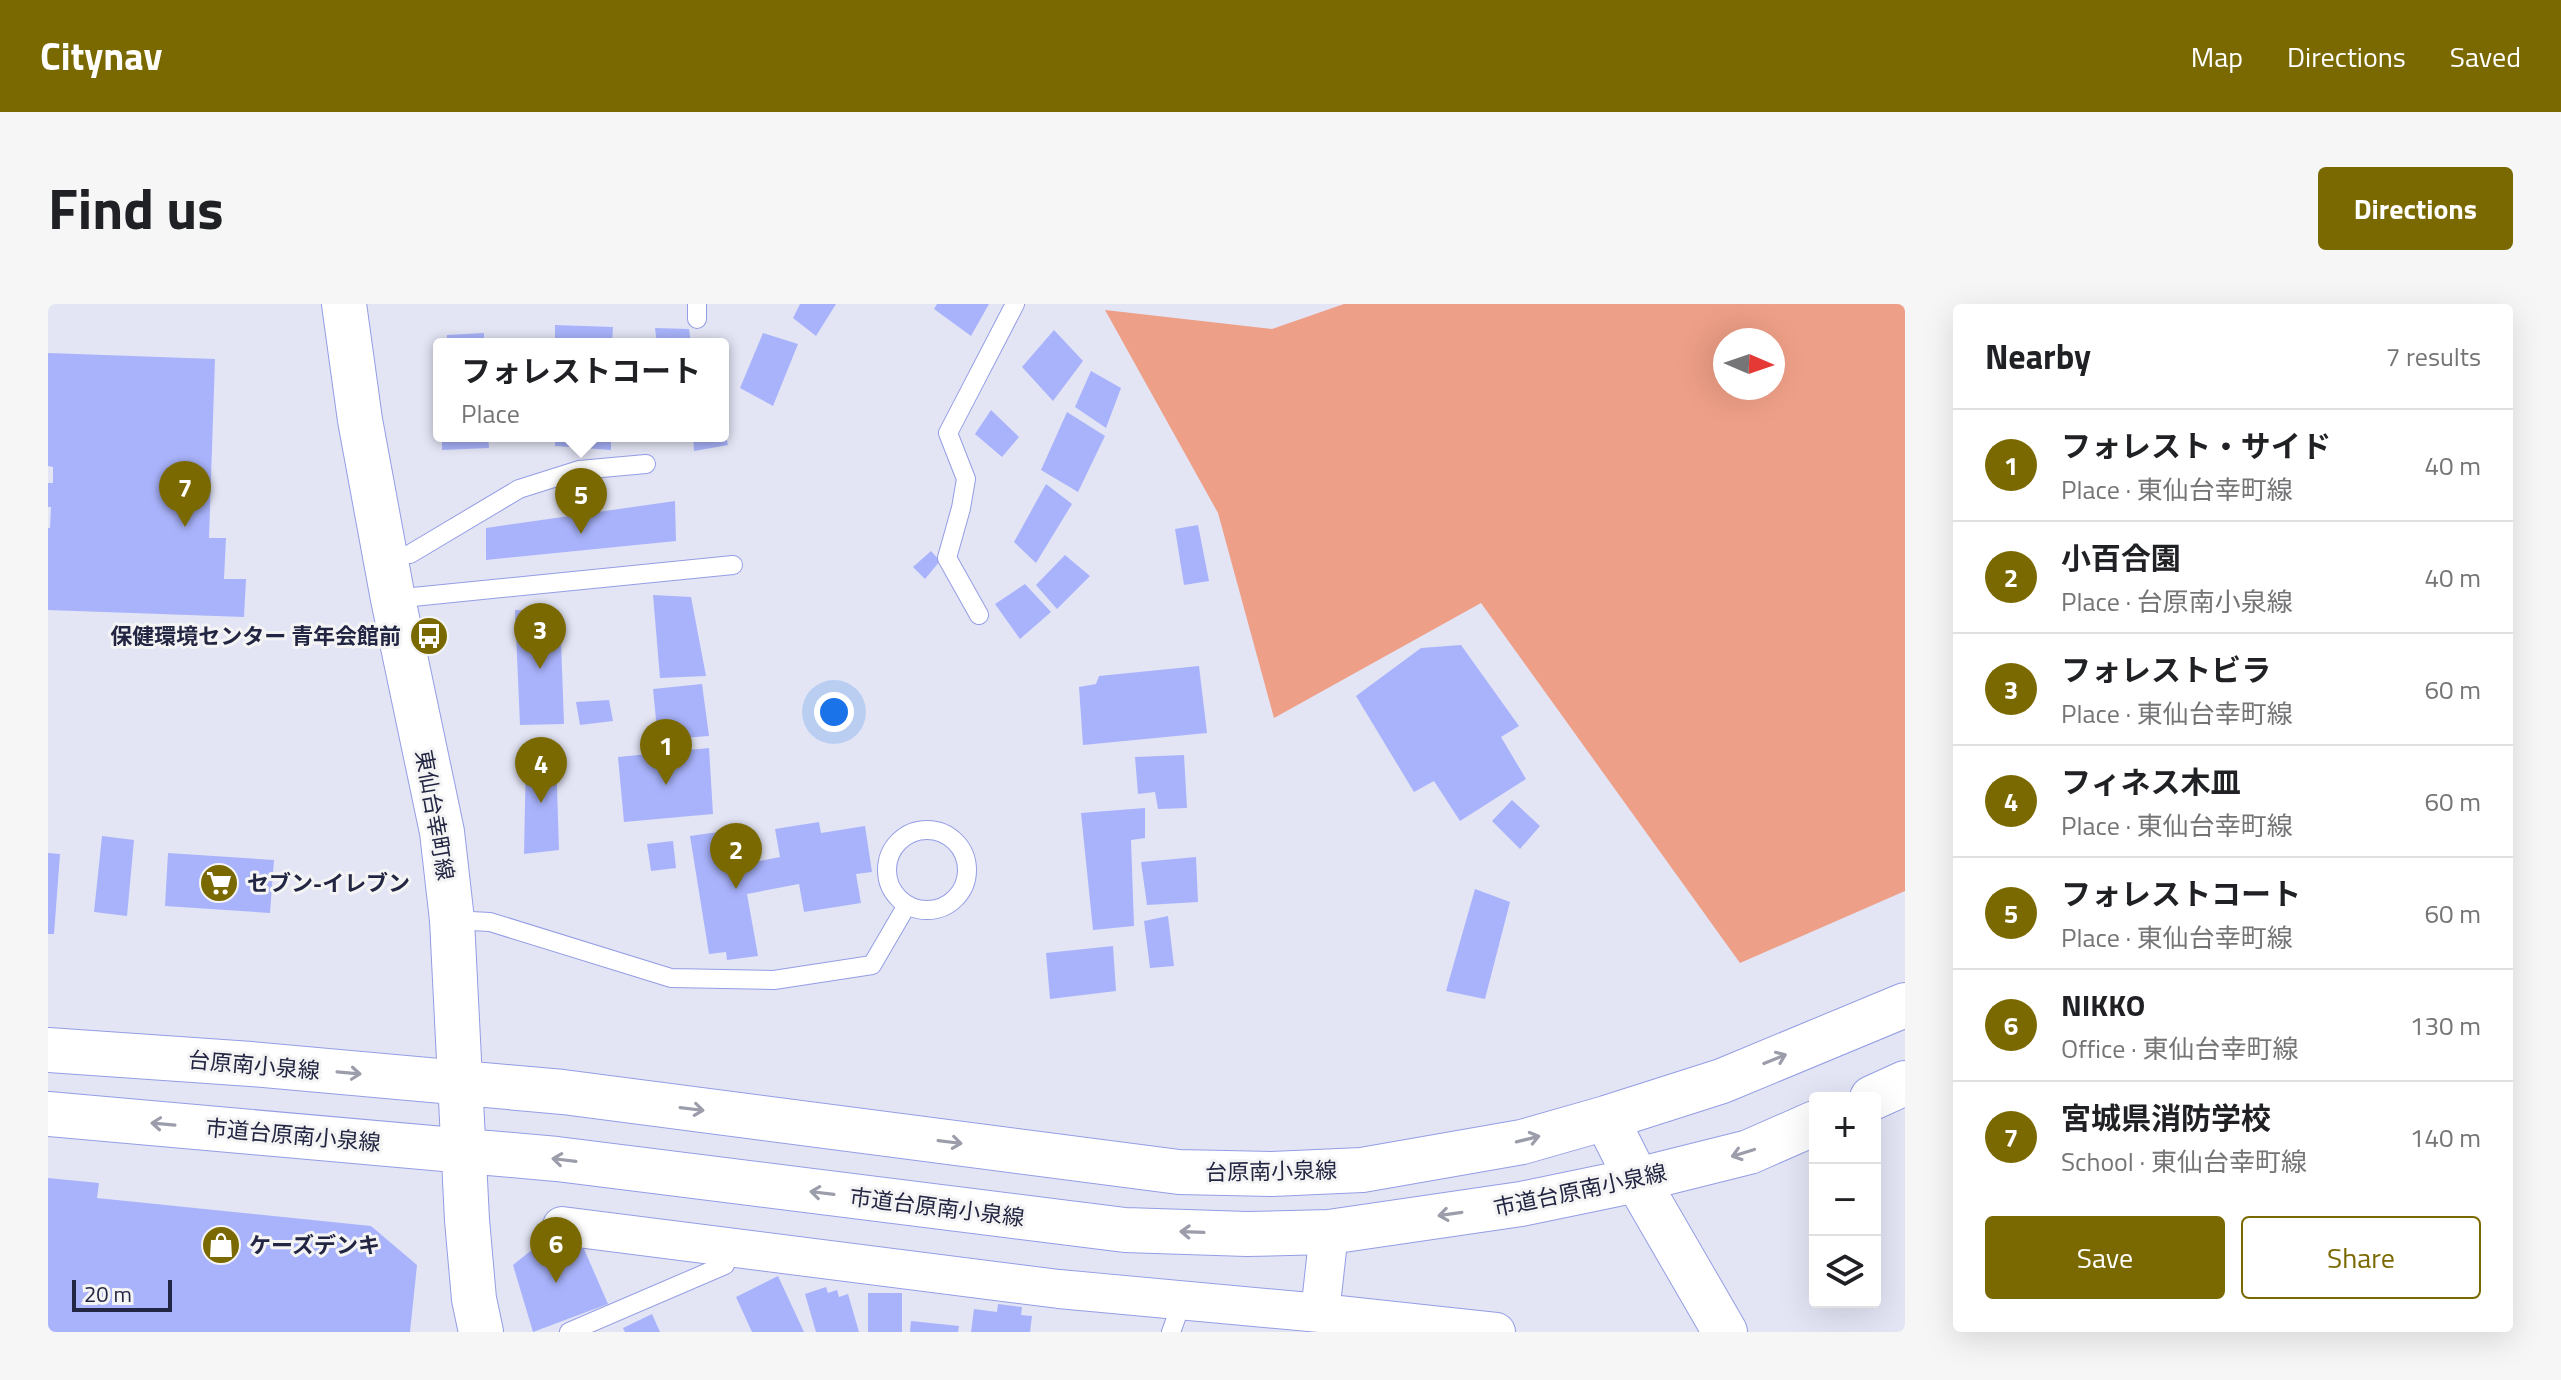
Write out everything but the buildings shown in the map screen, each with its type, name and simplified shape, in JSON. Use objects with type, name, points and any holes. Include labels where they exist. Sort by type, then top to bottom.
[{"type":"street","name":"東仙台幸町線","points":[[344,304],[360,420],[393,599],[442,832],[452,920],[459,1083],[474,1299],[481,1332]]},
{"type":"street","name":"台原南小泉線","points":[[48,1050],[563,1092],[1179,1172],[1272,1174],[1362,1170],[1522,1142],[1722,1081],[1905,1005]]},
{"type":"street","points":[[1881,1094],[1905,1083]]},
{"type":"street","name":"市道台原南小泉線","points":[[48,1114],[557,1159],[1125,1230],[1247,1234],[1329,1232],[1521,1204],[1749,1152],[1809,1126]]},
{"type":"street","points":[[1606,1118],[1637,1180],[1725,1332]]},
{"type":"street","points":[[562,1226],[1059,1289],[1177,1317],[1320,1313],[1496,1332]]},
{"type":"street","points":[[1320,1313],[1329,1232]]},
{"type":"lane","points":[[979,615],[947,558],[966,479],[948,433],[1015,304]]},
{"type":"lane","points":[[410,554],[519,489],[579,470],[646,464]]},
{"type":"lane","points":[[393,599],[733,565]]},
{"type":"lane","points":[[926,830],[939,832],[959,847],[966,859],[964,886],[946,906],[933,910],[907,905],[890,886],[888,860],[902,839],[926,830]]},
{"type":"lane","points":[[452,920],[490,922],[671,978],[774,980],[872,965],[907,905]]},
{"type":"lane","points":[[569,1332],[725,1265]]},
{"type":"shaded area","points":[[1344,304],[1905,304],[1905,891],[1740,963],[1481,603],[1274,718],[1218,513],[1105,310],[1272,329]]},
{"type":"place","name":"宮城県消防学校","points":[[185,527]]},
{"type":"place","name":"フォレストコート","points":[[581,534]]},
{"type":"place","name":"保健環境センター 青年会館前","points":[[429,636]]},
{"type":"place","name":"フォレストビラ","points":[[540,669]]},
{"type":"place","name":"フォレスト・サイド","points":[[666,785]]},
{"type":"place","name":"フィネス木皿","points":[[541,803]]},
{"type":"place","name":"セブン-イレブン","points":[[219,883]]},
{"type":"place","name":"小百合園","points":[[736,889]]},
{"type":"place","name":"ケーズデンキ","points":[[221,1245]]},
{"type":"place","name":"NIKKO","points":[[556,1283]]}]
